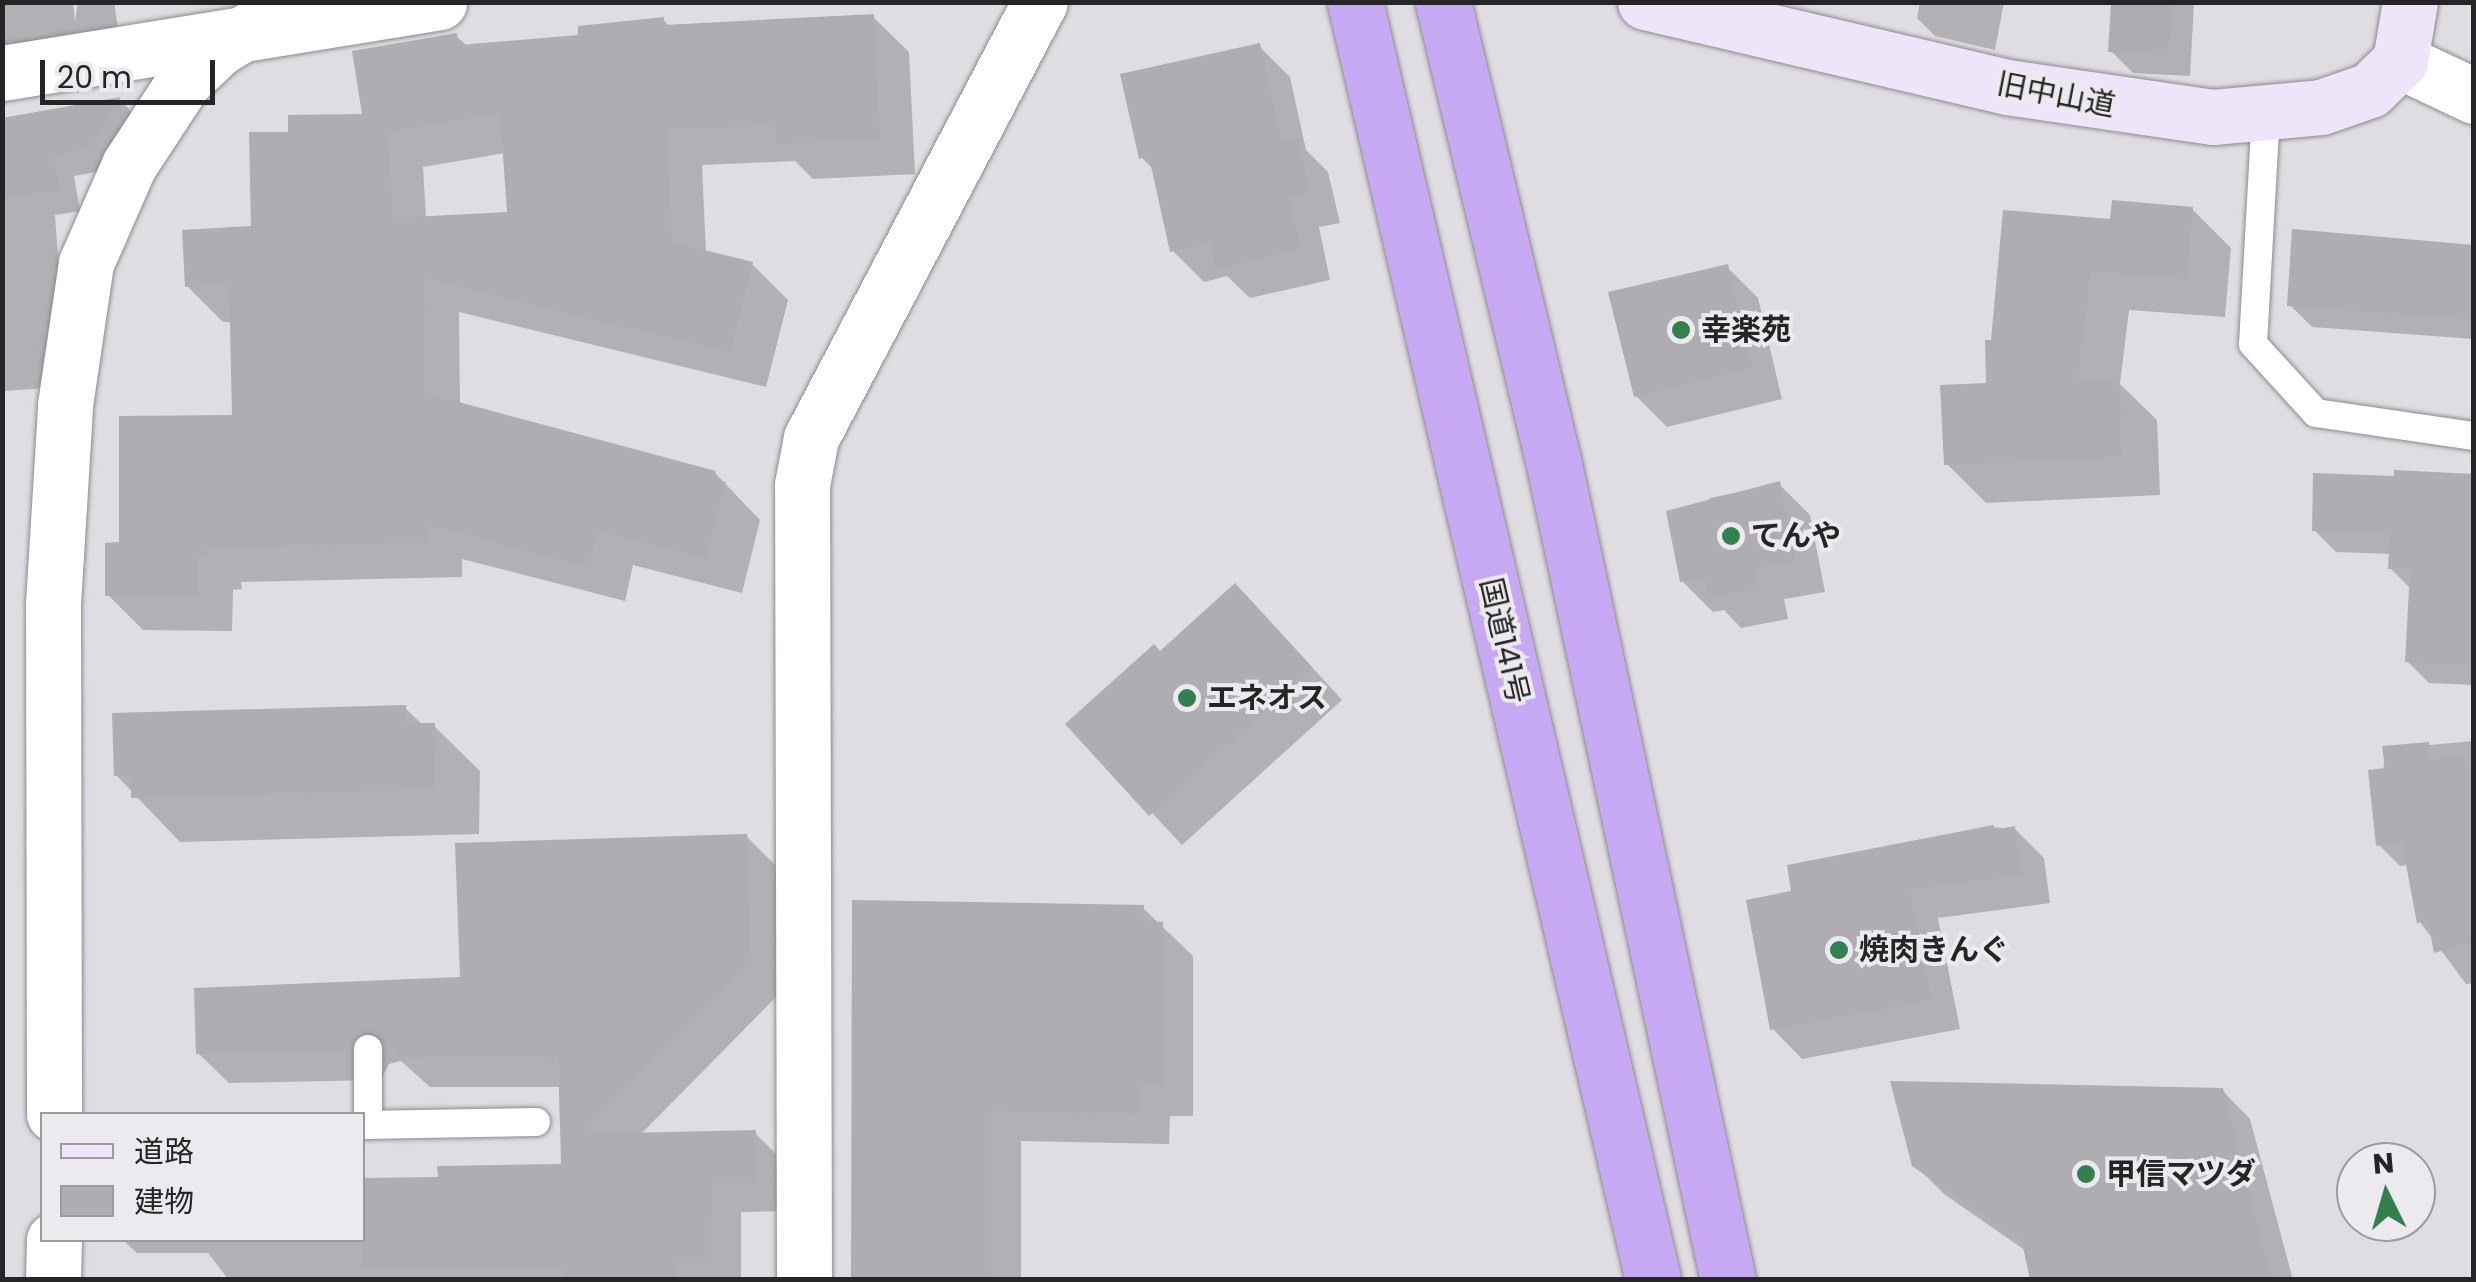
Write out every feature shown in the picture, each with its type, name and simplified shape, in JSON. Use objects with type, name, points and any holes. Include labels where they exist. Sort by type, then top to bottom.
[{"type":"highway","name":"国道141号","points":[[1355,2],[1653,1280]]},
{"type":"highway","points":[[1443,2],[1552,455],[1728,1280]]},
{"type":"main road","name":"旧中山道","points":[[1644,2],[2042,93],[2148,112],[2266,112],[2322,107],[2370,90],[2400,61]]},
{"type":"main road","points":[[2400,61],[2410,2]]},
{"type":"street","points":[[2,73],[296,2]]},
{"type":"street","points":[[194,28],[439,2]]},
{"type":"street","points":[[804,1280],[802,485],[808,454],[1040,2]]},
{"type":"street","points":[[54,1112],[54,604],[72,334],[86,263],[129,165],[184,81],[194,28]]},
{"type":"street","points":[[2400,61],[2474,96]]},
{"type":"street","points":[[54,1242],[54,1280]]},
{"type":"lane","points":[[2266,112],[2254,344],[2316,413],[2474,436]]},
{"type":"lane","points":[[368,1048],[365,1125],[536,1122]]},
{"type":"building","points":[[2111,2],[2172,5],[2169,55],[2108,52]]},
{"type":"building","points":[[874,14],[880,139],[775,144],[774,125],[667,130],[672,242],[753,262],[730,353],[424,278],[425,393],[716,471],[714,479],[726,482],[706,559],[598,531],[589,567],[427,525],[427,542],[207,548],[207,554],[198,555],[198,596],[105,596],[105,543],[119,542],[119,416],[232,415],[229,284],[185,287],[182,230],[251,226],[249,132],[288,132],[288,115],[362,114],[352,51],[457,33],[459,45],[578,35],[578,26],[664,17],[664,25]],"holes":[[[500,113],[507,212],[393,218],[388,132]]]},
{"type":"building","points":[[1260,43],[1282,142],[1298,138],[1310,192],[1289,197],[1301,249],[1216,269],[1210,243],[1170,252],[1149,157],[1139,159],[1120,74]]},
{"type":"building","points":[[121,97],[91,148],[54,155],[60,190],[2,199],[2,118]]},
{"type":"building","points":[[2112,200],[2193,207],[2187,279],[2091,272],[2078,380],[2119,378],[2122,457],[1944,465],[1940,385],[1986,383],[1985,340],[1991,340],[2003,210],[2110,219]]},
{"type":"building","points":[[2292,229],[2474,245],[2474,319],[2287,306]]},
{"type":"building","name":"幸楽苑","points":[[1728,264],[1753,368],[1634,397],[1608,292]]},
{"type":"building","points":[[2394,470],[2474,474],[2474,666],[2405,662],[2410,570],[2388,569],[2390,534],[2312,531],[2313,473],[2394,476]]},
{"type":"building","name":"てんや","points":[[1780,481],[1795,561],[1755,568],[1758,589],[1708,598],[1705,578],[1680,582],[1666,511]]},
{"type":"building","name":"エネオス","points":[[1235,583],[1313,668],[1149,816],[1065,724],[1154,644],[1160,651]]},
{"type":"building","points":[[406,705],[406,723],[435,723],[434,789],[131,798],[131,775],[114,776],[112,713]]},
{"type":"building","points":[[2429,742],[2431,759],[2465,756],[2467,781],[2474,780],[2474,941],[2434,953],[2428,921],[2417,923],[2402,843],[2376,846],[2368,770],[2385,768],[2382,746]]},
{"type":"building","name":"焼肉きんぐ","points":[[1994,825],[1994,830],[2015,826],[2022,875],[1910,889],[1932,1000],[1770,1030],[1746,900],[1791,891],[1787,865]]},
{"type":"building","points":[[747,834],[751,961],[582,1134],[756,1130],[757,1182],[712,1183],[711,1263],[675,1262],[674,1280],[563,1280],[563,1269],[494,1266],[362,1269],[365,1178],[438,1177],[437,1166],[561,1164],[558,1057],[397,1058],[397,1049],[386,1049],[369,1032],[358,1034],[350,1050],[196,1054],[194,988],[460,977],[455,843]]},
{"type":"building","points":[[852,900],[1144,905],[1143,921],[1163,922],[1163,1086],[1140,1086],[1139,1114],[991,1111],[991,1280],[851,1280]]},
{"type":"building","name":"甲信マツダ","points":[[1890,1081],[2223,1088],[2271,1280],[2030,1280],[2022,1242],[1912,1166]]},
{"type":"place","name":"幸楽苑","points":[[1681,330]]},
{"type":"place","name":"てんや","points":[[1731,536]]},
{"type":"place","name":"エネオス","points":[[1187,698]]},
{"type":"place","name":"焼肉きんぐ","points":[[1839,950]]},
{"type":"place","name":"甲信マツダ","points":[[2086,1174]]}]
